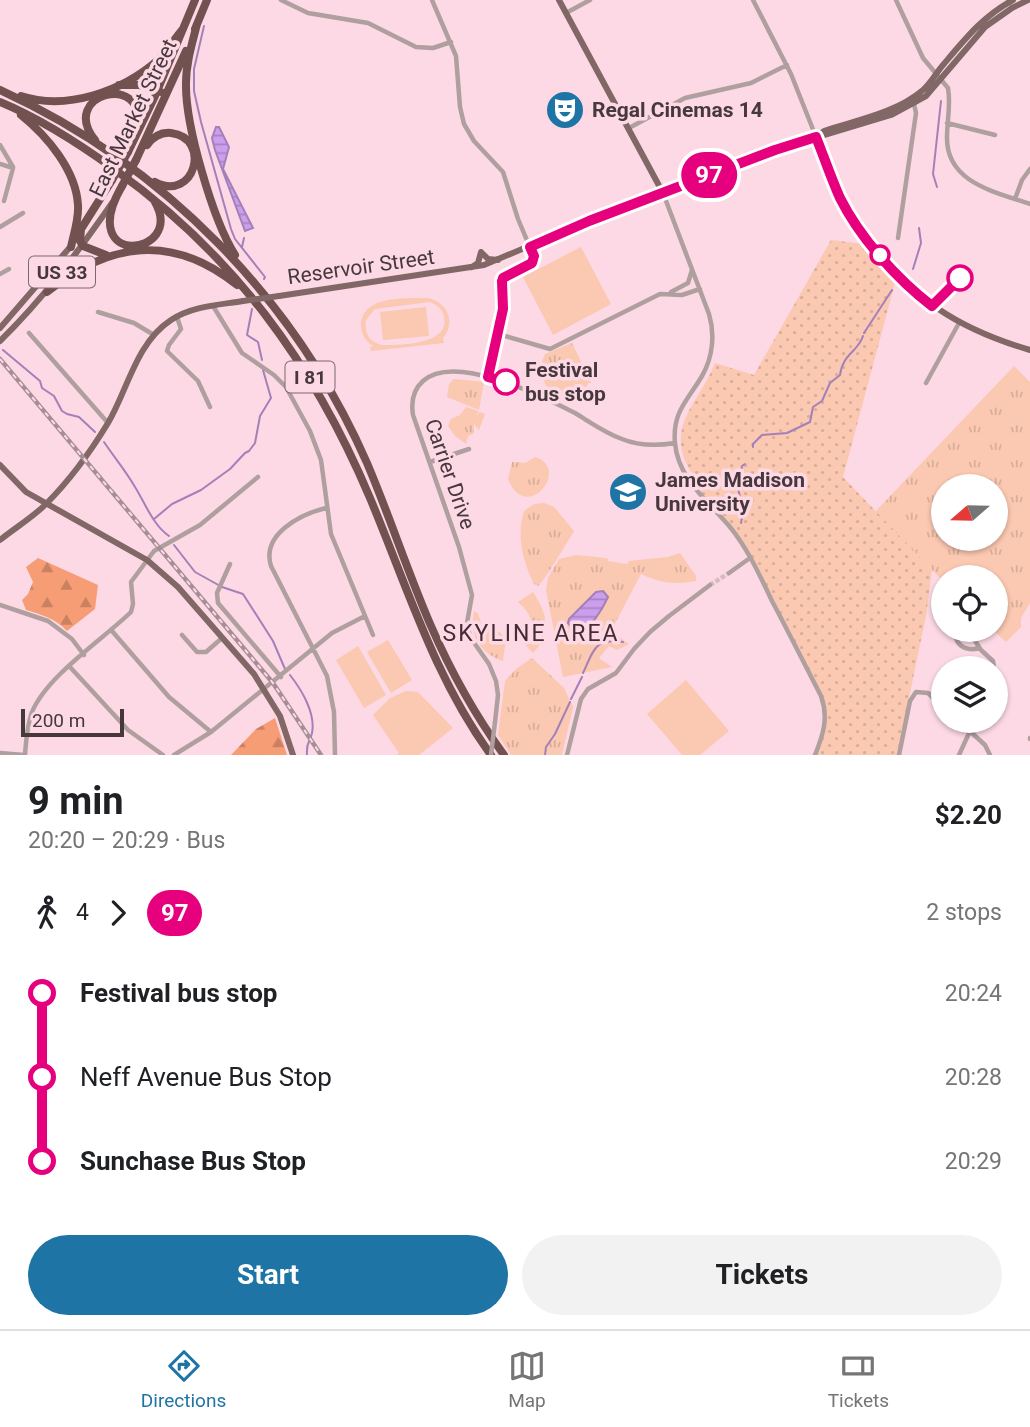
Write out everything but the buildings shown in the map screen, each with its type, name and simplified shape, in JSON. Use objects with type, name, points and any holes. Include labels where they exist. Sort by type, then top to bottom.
[{"type":"highway","name":"East Market Street","points":[[81,229],[137,134],[158,91],[195,0]]},
{"type":"highway","name":"East Market Street","points":[[112,203],[167,95],[206,0]]},
{"type":"highway","points":[[197,24],[186,78],[190,124],[221,228],[231,249],[258,285]]},
{"type":"highway","points":[[0,89],[34,100],[56,102],[85,98],[116,85],[152,64],[182,30]]},
{"type":"highway","points":[[116,85],[139,85],[167,95]]},
{"type":"highway","name":"I 81","points":[[0,89],[102,146],[140,174],[201,226],[258,285],[294,332],[334,396],[372,475],[441,648],[464,693],[504,755]]},
{"type":"highway","points":[[102,146],[92,136],[86,121],[91,104],[105,94],[122,95],[134,104],[139,116],[137,134]]},
{"type":"highway","points":[[0,103],[22,116],[35,128],[71,175],[79,206],[71,247]]},
{"type":"highway","name":"I 81","points":[[0,103],[68,138],[149,195],[215,254],[246,297],[296,356],[331,415],[371,500],[411,606],[434,657],[491,755]]},
{"type":"highway","points":[[138,156],[152,139],[159,135],[174,134],[189,143],[195,160],[190,176],[178,184],[163,186],[140,174]]},
{"type":"highway","points":[[112,203],[108,219],[112,233],[129,246],[144,244],[156,235],[161,224],[159,210],[149,195]]},
{"type":"highway","points":[[81,229],[80,241],[83,246],[100,254],[158,250],[191,257],[221,272],[246,297]]},
{"type":"highway","points":[[47,292],[71,273],[108,255]]},
{"type":"main road","points":[[559,0],[663,193]]},
{"type":"main road","name":"Reservoir Street","points":[[816,137],[824,131],[900,105],[921,92],[976,26],[1013,0]]},
{"type":"main road","name":"Reservoir Street","points":[[0,540],[46,504],[79,465],[108,423],[141,354],[154,335],[177,317],[246,297],[279,296],[467,270],[775,150],[885,117],[926,96],[985,27],[1028,0]]},
{"type":"main road","points":[[816,137],[838,193],[849,212],[887,264],[911,289],[959,323],[990,337],[1030,349]]},
{"type":"main road","name":"East Market Street","points":[[3,339],[47,292],[112,203]]},
{"type":"main road","name":"East Market Street","points":[[0,328],[71,247],[81,229]]},
{"type":"main road","points":[[467,270],[478,262],[481,252],[491,260],[503,258]]},
{"type":"main road","points":[[0,465],[18,486],[147,560],[178,587],[254,674],[284,725],[293,755]]},
{"type":"street","points":[[281,0],[308,13],[368,23],[416,47],[433,48],[451,42]]},
{"type":"street","points":[[432,0],[457,62],[460,111],[464,124],[473,140],[503,172],[518,219],[534,256],[532,263],[503,278],[503,309],[488,377]]},
{"type":"street","points":[[566,13],[590,0]]},
{"type":"street","points":[[752,0],[787,65],[816,137]]},
{"type":"street","points":[[896,0],[920,53],[942,79],[949,93],[948,150],[960,172],[980,187],[1030,204]]},
{"type":"street","points":[[629,128],[685,98],[751,83],[787,65]]},
{"type":"street","points":[[898,238],[916,113],[914,104]]},
{"type":"street","points":[[947,123],[995,135]]},
{"type":"street","points":[[0,145],[13,168],[4,201]]},
{"type":"street","points":[[0,164],[13,168]]},
{"type":"street","points":[[1015,199],[1021,180],[1030,169]]},
{"type":"street","points":[[663,193],[712,323],[712,350],[704,374],[679,412],[675,443],[683,472],[731,528],[750,558],[823,702],[825,728],[815,755]]},
{"type":"street","points":[[0,227],[23,213]]},
{"type":"street","points":[[0,274],[9,269]]},
{"type":"street","points":[[498,334],[550,349],[657,295],[687,284],[692,270]]},
{"type":"street","points":[[932,306],[960,278]]},
{"type":"street","points":[[667,293],[682,295],[700,289]]},
{"type":"street","points":[[218,315],[222,304]]},
{"type":"street","points":[[213,306],[242,354],[280,380],[302,413],[320,454],[334,541],[373,635]]},
{"type":"street","points":[[98,312],[134,323],[154,335]]},
{"type":"street","points":[[177,317],[181,329],[167,347],[167,351],[198,381],[210,407]]},
{"type":"street","points":[[926,383],[959,323]]},
{"type":"street","points":[[29,332],[108,423]]},
{"type":"street","name":"Carrier Drive","points":[[491,755],[498,695],[496,681],[489,664],[474,646],[469,635],[467,623],[472,595],[413,412],[413,398],[417,388],[426,378],[442,372],[488,377],[557,404],[625,440],[649,445],[675,443]]},
{"type":"street","points":[[430,462],[469,449]]},
{"type":"street","points":[[0,753],[25,755],[32,712],[43,694],[131,612],[131,582],[159,547],[200,525],[258,477]]},
{"type":"street","points":[[327,508],[303,516],[285,529],[272,543],[269,555],[271,566],[327,674],[335,755]]},
{"type":"street","points":[[729,573],[750,558]]},
{"type":"street","points":[[230,564],[220,587],[218,603],[281,677]]},
{"type":"street","points":[[567,755],[581,699],[588,689],[618,672],[650,632],[668,615],[710,585]]},
{"type":"street","points":[[0,605],[48,621],[72,639],[84,655]]},
{"type":"street","points":[[174,755],[211,732],[332,633],[365,616]]},
{"type":"street","points":[[111,631],[169,697],[211,732]]},
{"type":"street","points":[[182,635],[197,652],[206,652],[222,638]]},
{"type":"street","points":[[958,642],[971,649],[979,648]]},
{"type":"street","points":[[975,642],[988,656]]},
{"type":"street","points":[[70,667],[128,730],[163,755]]},
{"type":"street","points":[[899,755],[910,701],[916,692],[931,696]]},
{"type":"street","points":[[959,755],[967,733]]},
{"type":"street","points":[[973,733],[985,744],[990,755]]},
{"type":"green space","points":[[831,240],[864,244],[895,283],[843,477],[931,569],[926,616],[897,755],[814,755],[825,728],[825,708],[750,558],[731,528],[691,484],[694,477],[681,445],[682,431],[692,405],[715,363],[754,375]]},
{"type":"green space","points":[[581,247],[611,304],[553,335],[523,277]]},
{"type":"green space","points":[[399,298],[428,298],[441,304],[448,314],[449,326],[443,338],[444,343],[371,351],[370,347],[373,346],[365,339],[361,330],[364,313],[370,307]],"holes":[[[430,302],[439,308],[444,317],[444,326],[432,338],[411,344],[382,345],[368,336],[366,320],[375,309]]]},
{"type":"green space","points":[[426,307],[429,336],[383,340],[380,312]]},
{"type":"green space","points":[[572,343],[591,383],[588,383],[584,393],[586,395],[566,399],[550,391],[542,374],[542,364],[545,354]]},
{"type":"green space","points":[[1014,366],[1030,382],[1030,603],[1021,618],[1021,627],[1008,640],[1008,565],[931,565],[931,569],[875,512]]},
{"type":"green space","points":[[454,379],[484,382],[479,410],[447,397],[449,384]]},
{"type":"green space","points":[[466,407],[478,411],[477,416],[479,412],[485,414],[479,430],[474,424],[474,433],[468,436],[466,444],[455,436],[448,426],[451,419],[460,415]]},
{"type":"green space","points":[[535,457],[545,463],[549,472],[547,481],[534,495],[525,497],[516,492],[508,479],[512,462],[525,463]]},
{"type":"green space","points":[[544,503],[554,507],[574,531],[538,586],[534,584],[527,567],[521,529],[524,511],[534,504]]},
{"type":"green space","points":[[680,553],[696,576],[696,581],[668,582],[641,574],[611,631],[629,644],[617,650],[609,646],[599,658],[612,667],[563,677],[546,590],[548,578],[559,559],[577,555],[606,558],[608,561],[627,564],[629,561]]},
{"type":"green space","points":[[38,558],[98,585],[95,609],[67,631],[53,620],[26,610],[22,600],[33,582],[26,567]]},
{"type":"green space","points":[[533,592],[542,608],[546,623],[543,638],[533,653],[523,642],[530,631],[531,620],[518,602]]},
{"type":"green space","points":[[474,611],[478,614],[484,631],[496,629],[506,638],[503,661],[488,653],[478,642],[473,628]]},
{"type":"green space","points":[[388,640],[412,680],[391,693],[367,652]]},
{"type":"green space","points":[[358,646],[386,695],[364,708],[336,660]]},
{"type":"green space","points":[[532,658],[564,688],[573,707],[562,755],[511,755],[498,735],[505,681],[517,668]]},
{"type":"green space","points":[[686,680],[729,731],[700,755],[682,755],[647,714]]},
{"type":"green space","points":[[406,691],[418,692],[453,728],[419,755],[397,755],[399,753],[373,715],[390,698]]},
{"type":"green space","points":[[275,718],[287,755],[231,755],[256,729]]},
{"type":"shaded area","points":[[216,127],[219,127],[229,147],[223,169],[253,228],[245,231],[215,150],[212,138]]},
{"type":"shaded area","points":[[603,591],[608,597],[602,608],[591,624],[577,634],[568,623],[569,619],[596,592]]},
{"type":"waterway","points":[[204,26],[194,69],[194,91],[201,122],[235,239],[264,279]]},
{"type":"waterway","points":[[937,187],[933,174],[941,101]]},
{"type":"waterway","points":[[913,269],[921,243],[919,228]]},
{"type":"waterway","points":[[242,247],[244,238]]},
{"type":"waterway","points":[[864,333],[892,290]]},
{"type":"waterway","points":[[252,309],[247,335],[258,342],[262,360]]},
{"type":"waterway","points":[[753,447],[762,435],[787,433],[810,422],[813,407],[822,401],[830,383],[840,375],[844,362],[863,336]]},
{"type":"waterway","points":[[3,350],[40,381],[42,388],[54,396],[62,411],[79,417],[95,432]]},
{"type":"waterway","points":[[154,519],[172,504],[201,490],[230,469],[255,443],[260,416],[271,398],[263,370]]},
{"type":"waterway","points":[[104,442],[154,520],[169,536]]},
{"type":"waterway","points":[[741,523],[743,512],[738,488],[742,466],[745,464]]},
{"type":"waterway","points":[[174,545],[195,572],[222,587],[243,594],[273,641],[285,669]]},
{"type":"waterway","points":[[583,673],[596,647],[606,642],[623,642]]},
{"type":"waterway","points":[[290,675],[303,694],[312,717],[307,755]]},
{"type":"waterway","points":[[571,699],[582,677]]},
{"type":"waterway","points":[[545,755],[546,747],[570,702]]},
{"type":"tunnel","points":[[710,585],[729,573]]},
{"type":"railway","points":[[0,359],[273,683],[321,755]]},
{"type":"bus line","name":"97","points":[[506,382],[488,377],[503,309],[502,281],[532,263],[534,256],[530,247],[589,221],[816,137],[845,205],[877,251],[904,282],[932,306],[960,278]]},
{"type":"place","name":"Regal Cinemas 14","points":[[565,110]]},
{"type":"place","name":"Festival bus stop","points":[[506,382]]},
{"type":"place","name":"James Madison University","points":[[628,492]]},
{"type":"district","name":"SKYLINE AREA","points":[[531,633]]}]
